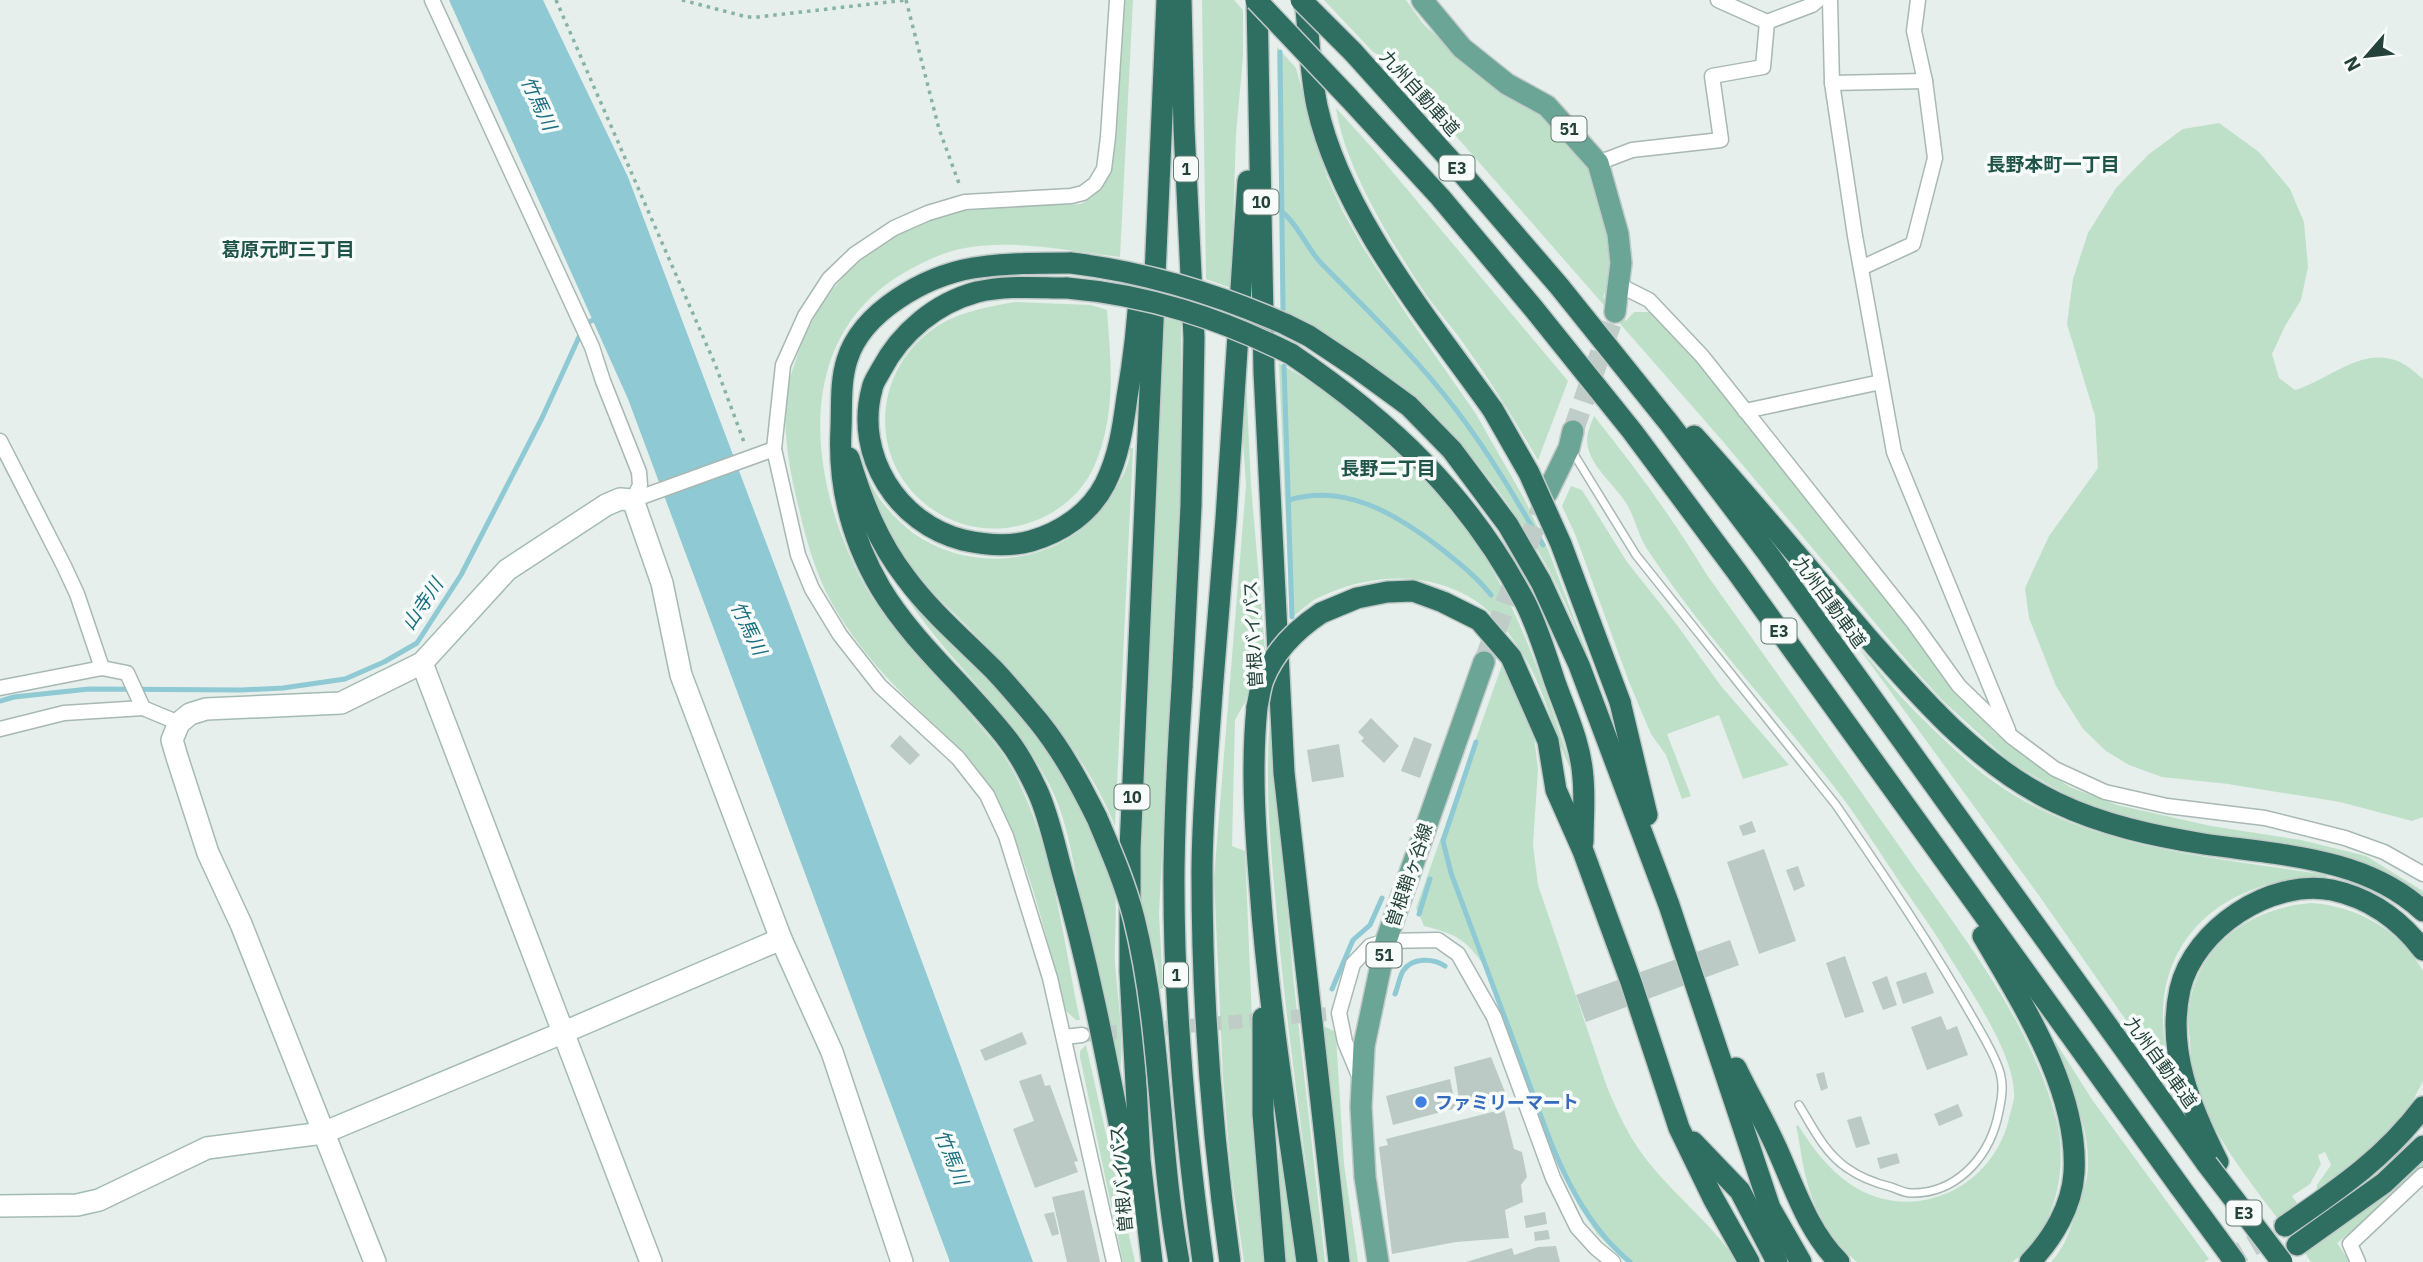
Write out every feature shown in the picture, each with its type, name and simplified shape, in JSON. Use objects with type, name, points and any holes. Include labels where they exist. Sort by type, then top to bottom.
[{"type":"highway","points":[[1165,0],[1145,158],[1138,333],[1119,450],[1104,486],[1081,515],[1050,535],[1017,545],[968,541],[945,535],[920,522],[894,496],[877,466],[867,432],[872,388],[890,353],[922,319],[949,302],[977,292],[1006,288],[1105,291],[1210,317],[1246,331],[1291,354],[1334,383],[1381,421],[1431,469],[1491,542],[1526,604],[1544,645],[1576,737],[1583,776],[1583,851]]},
{"type":"highway","name":"曽根バイパス","points":[[1152,1262],[1140,1160],[1130,972],[1130,849],[1165,0]]},
{"type":"highway","name":"1","points":[[1181,0],[1194,338],[1191,506],[1176,783],[1175,955],[1186,1122],[1203,1262]]},
{"type":"highway","name":"曽根バイパス","points":[[1256,0],[1264,372],[1284,773],[1339,1262]]},
{"type":"highway","name":"E3","points":[[1256,0],[1440,197],[1632,431],[1737,572],[2235,1262]]},
{"type":"highway","points":[[1303,0],[1317,107],[1336,163],[1362,217],[1389,262],[1493,410],[1529,473],[1561,544],[1620,702],[1669,905]]},
{"type":"highway","name":"九州自動車道","points":[[1303,0],[1461,172],[1559,286],[1669,422],[1769,555],[2282,1262]]},
{"type":"highway","name":"1","points":[[1230,1262],[1215,1126],[1203,954],[1202,872],[1257,32]]},
{"type":"highway","points":[[1152,1262],[1136,1205],[1080,936],[1038,793],[1010,743],[920,641],[882,590],[857,540],[843,489],[839,456],[842,390],[847,360],[856,339],[890,303],[939,278],[970,269],[1003,264],[1071,263],[1110,268],[1211,294],[1309,336],[1409,406],[1452,450],[1508,524],[1541,582],[1579,665],[1669,905],[1770,1208],[1801,1262]]},
{"type":"highway","points":[[1559,286],[1721,466],[1914,690],[1983,755],[2018,781],[2056,803],[2150,834],[2319,861],[2349,869],[2376,879],[2401,893],[2423,911]]},
{"type":"highway","points":[[841,429],[862,500],[880,538],[906,578],[1041,724],[1071,766],[1125,884],[1144,971],[1179,1262]]},
{"type":"highway","points":[[1307,1262],[1264,939],[1253,792],[1257,707],[1263,679],[1303,625],[1321,613],[1357,598],[1387,592],[1413,591],[1443,602],[1479,621],[1511,657],[1548,741],[1556,790],[1583,851],[1631,982],[1679,1128],[1713,1198],[1749,1262]]},
{"type":"highway","points":[[1929,841],[2017,995],[2051,1063],[2070,1118],[2074,1173],[2067,1206],[2047,1244],[2030,1262]]},
{"type":"highway","points":[[2423,950],[2412,935],[2387,913],[2359,898],[2330,890],[2301,890],[2271,897],[2241,910],[2214,930],[2193,957],[2180,987],[2176,1018],[2178,1055],[2185,1089],[2212,1163],[2292,1254],[2384,1183],[2423,1146]]},
{"type":"highway","points":[[1264,939],[1263,1114],[1275,1262]]},
{"type":"highway","points":[[1704,1007],[1777,1149],[1814,1230],[1839,1262]]},
{"type":"highway","points":[[2285,1226],[2367,1167],[2390,1147],[2423,1107]]},
{"type":"highway","points":[[1679,1128],[1740,1191],[1777,1262]]},
{"type":"main road","name":"51","points":[[1422,0],[1462,48],[1507,84],[1547,106],[1598,163],[1618,234],[1621,263],[1615,312]]},
{"type":"main road","points":[[1547,493],[1571,439]]},
{"type":"main road","name":"曽根鞘ヶ谷線","points":[[1378,1262],[1365,1177],[1361,1107],[1364,1046],[1386,941],[1484,662]]},
{"type":"street","points":[[432,0],[580,319],[639,472],[681,675],[781,939],[832,1052],[902,1262]]},
{"type":"street","points":[[1114,1262],[1064,1037],[1026,897],[1006,836],[987,795],[958,758],[880,686],[840,635],[812,589],[798,555],[774,449],[783,365],[805,316],[829,279],[855,254],[894,228],[928,213],[965,202],[1071,196],[1083,193],[1095,184],[1104,169],[1108,137],[1117,0]]},
{"type":"street","points":[[1718,0],[1767,22],[1812,5],[1818,0]]},
{"type":"street","points":[[1830,0],[1832,83],[1894,452],[2012,737]]},
{"type":"street","points":[[1861,268],[1913,244],[1935,158],[1926,81],[1914,31],[1919,0]]},
{"type":"street","points":[[1598,163],[1632,150],[1721,140],[1712,76],[1763,67],[1767,22]]},
{"type":"street","points":[[1832,83],[1926,81]]},
{"type":"street","points":[[1617,284],[1649,300],[1702,356],[1913,622],[1959,686],[2012,737],[2055,769],[2105,792],[2167,806],[2265,818],[2345,838],[2384,852],[2423,874]]},
{"type":"street","points":[[1745,411],[1881,382]]},
{"type":"street","points":[[0,441],[77,594],[103,668]]},
{"type":"street","points":[[375,1262],[241,924],[208,853],[172,740],[178,723],[190,714],[206,709],[341,703],[422,663],[507,570],[606,505],[620,499],[643,497],[774,449]]},
{"type":"street","points":[[422,663],[651,1262]]},
{"type":"street","points":[[0,688],[103,668],[127,673],[143,708]]},
{"type":"street","points":[[0,729],[64,713],[143,708],[178,723]]},
{"type":"street","points":[[0,1206],[77,1205],[99,1200],[207,1148],[323,1133],[781,939]]},
{"type":"street","points":[[1362,1082],[1345,1042],[1339,1013],[1353,964],[1370,946],[1386,941],[1438,940],[1458,954],[1494,1017],[1553,1178],[1577,1227],[1613,1262]]},
{"type":"street","points":[[1064,1037],[1082,1035]]},
{"type":"street","points":[[2358,1262],[2350,1244],[2423,1175]]},
{"type":"lane","points":[[1571,439],[1636,555],[1852,828],[1956,987],[1984,1038],[2001,1077],[2000,1108],[1993,1134],[1984,1153],[1960,1178],[1925,1191],[1910,1193],[1875,1184],[1848,1169],[1833,1156],[1799,1105]]},
{"type":"path","points":[[556,0],[715,364],[747,458]]},
{"type":"path","points":[[682,0],[747,17],[906,0],[939,129],[965,202]]},
{"type":"green space","points":[[1123,0],[1133,0],[1120,257],[1020,245],[980,246],[945,253],[909,270],[864,304],[839,340],[825,381],[820,425],[824,470],[835,515],[851,559],[872,598],[1001,751],[1032,813],[1060,916],[1080,1020],[1076,1020],[1065,1010],[1025,867],[1015,839],[990,788],[958,747],[906,698],[872,661],[825,591],[809,549],[798,505],[789,461],[785,416],[790,377],[805,336],[817,313],[846,274],[884,243],[948,214],[1005,206],[1081,204],[1099,190],[1111,170]]},
{"type":"green space","points":[[1202,0],[1234,0],[1243,10],[1231,288],[1206,279]]},
{"type":"green space","points":[[1324,0],[1406,0],[1424,25],[1451,48],[1514,89],[1588,157],[1613,228],[1609,284],[1603,297],[1626,321],[1634,312],[1660,315],[1834,527],[1946,677],[1994,732],[2070,787],[2117,805],[2211,826],[2301,840],[2366,856],[2423,891],[2423,901],[2230,838],[2150,823],[2105,811],[2070,797],[2011,763],[1942,700],[1913,668],[1720,438],[1393,64],[1372,51]]},
{"type":"green space","points":[[1277,47],[1296,68],[1327,177],[1343,212],[1407,315],[1476,414],[1526,502],[1549,552],[1611,720],[1581,640],[1555,582],[1520,522],[1493,483],[1464,448],[1399,386],[1362,358],[1281,309]]},
{"type":"green space","points":[[1336,108],[1568,381],[1538,460],[1485,374],[1427,296],[1372,206],[1349,156]]},
{"type":"green space","points":[[2219,123],[2259,152],[2290,189],[2304,222],[2308,267],[2301,300],[2272,354],[2279,378],[2295,390],[2359,361],[2386,358],[2400,362],[2423,379],[2423,817],[2412,821],[2340,802],[2228,784],[2162,777],[2129,765],[2106,751],[2083,729],[2056,686],[2029,618],[2025,588],[2049,536],[2098,468],[2095,416],[2067,324],[2073,279],[2088,233],[2116,188],[2149,154],[2183,129]]},
{"type":"green space","points":[[1015,302],[1091,305],[1107,310],[1110,405],[1097,460],[1086,481],[1070,499],[1052,513],[1031,522],[1009,528],[986,528],[943,516],[923,502],[904,482],[892,459],[886,434],[886,409],[891,385],[902,362],[918,342],[948,320]]},
{"type":"green space","points":[[1164,318],[1181,322],[1181,478],[1159,914],[1163,988],[1160,989],[1141,899],[1141,804]]},
{"type":"green space","points":[[1245,359],[1251,485],[1265,649],[1245,702],[1235,720],[1232,846],[1245,851],[1253,1044],[1267,1262],[1244,1262],[1231,1172],[1223,1078],[1214,878],[1246,485],[1242,426]]},
{"type":"green space","points":[[1279,363],[1338,399],[1385,437],[1429,482],[1468,531],[1499,582],[1520,626],[1539,672],[1571,766],[1530,666],[1518,646],[1489,612],[1459,592],[1423,580],[1385,579],[1366,582],[1317,598],[1290,620]]},
{"type":"green space","points":[[1594,416],[1653,494],[1707,575],[1972,950],[2030,1048],[2056,1118],[2061,1157],[2049,1216],[2027,1249],[2012,1262],[1857,1262],[1831,1234],[1818,1211],[1808,1187],[1796,1126],[1798,1125],[1828,1165],[1850,1184],[1875,1196],[1900,1201],[1925,1200],[1949,1192],[1970,1180],[1988,1162],[2002,1140],[2012,1106],[2012,1077],[2007,1060],[1981,1007],[1855,815],[1693,613],[1647,549],[1626,503],[1591,456],[1587,440]]},
{"type":"green space","points":[[1130,448],[1133,448],[1115,826],[1086,770],[1050,719],[1009,671],[928,588],[902,557],[879,513],[859,457],[882,502],[913,533],[939,547],[966,556],[994,559],[1022,556],[1050,548],[1074,534],[1096,516],[1114,492],[1127,465]]},
{"type":"green space","points":[[1571,486],[1582,490],[1627,562],[1721,686],[1789,765],[1743,779],[1719,715],[1667,734],[1691,796],[1682,799],[1666,755],[1651,734],[1629,682],[1575,534],[1562,506]]},
{"type":"green space","points":[[901,589],[1014,709],[1062,775],[1083,811],[1114,883],[1115,963],[1121,1032],[1120,1074],[1098,986],[1069,839],[1055,797],[1016,732],[937,638]]},
{"type":"green space","points":[[1858,647],[1907,703],[1977,769],[2015,796],[2056,817],[2099,833],[2144,845],[2327,875],[2278,882],[2232,899],[2211,913],[2179,950],[2169,974],[2163,1002],[2165,1044],[2172,1086],[2040,897]]},
{"type":"green space","points":[[1502,665],[1522,704],[1534,737],[1538,769],[1533,845],[1538,885],[1607,1087],[1632,1139],[1643,1155],[1737,1262],[1626,1262],[1597,1234],[1578,1205],[1540,1119],[1484,965],[1458,938],[1424,926],[1416,908]]},
{"type":"green space","points":[[1271,710],[1293,976],[1325,1262],[1318,1262],[1280,952],[1269,809]]},
{"type":"green space","points":[[2311,903],[2345,909],[2376,923],[2402,944],[2423,971],[2423,1081],[2409,1108],[2391,1130],[2317,1192],[2317,1185],[2331,1165],[2325,1152],[2318,1155],[2321,1164],[2310,1184],[2292,1196],[2299,1206],[2278,1219],[2231,1154],[2202,1102],[2193,1072],[2188,1013],[2194,986],[2203,966],[2230,934],[2267,913]]},
{"type":"green space","points":[[1323,1026],[1334,1031],[1336,1037],[1344,1164],[1358,1262],[1350,1262]]},
{"type":"green space","points":[[2051,1035],[2093,1101],[2209,1259],[2204,1262],[2051,1262],[2064,1244],[2072,1223],[2086,1181],[2088,1160],[2087,1142],[2078,1105]]},
{"type":"green space","points":[[1086,1045],[1135,1262],[1123,1262],[1080,1057],[1080,1051]]},
{"type":"green space","points":[[1279,1153],[1295,1262],[1285,1262],[1278,1195]]},
{"type":"green space","points":[[2423,1160],[2423,1172],[2337,1243],[2350,1262],[2311,1262],[2305,1253],[2393,1188]]},
{"type":"water","name":"竹馬川","points":[[449,0],[543,0],[628,177],[1033,1262],[950,1262],[628,399]]},
{"type":"building","points":[[1371,718],[1399,746],[1384,763],[1361,741],[1364,738],[1358,732]]},
{"type":"building","points":[[900,735],[920,755],[910,765],[890,746]]},
{"type":"building","points":[[1414,737],[1432,744],[1420,778],[1401,771]]},
{"type":"building","points":[[1339,744],[1344,777],[1312,782],[1307,750]]},
{"type":"building","points":[[1752,821],[1756,832],[1743,836],[1739,826]]},
{"type":"building","points":[[1764,849],[1796,941],[1759,954],[1727,862]]},
{"type":"building","points":[[1798,866],[1805,886],[1794,891],[1786,870]]},
{"type":"building","points":[[1730,940],[1739,965],[1586,1022],[1576,995]]},
{"type":"building","points":[[1845,956],[1864,1012],[1845,1018],[1826,963]]},
{"type":"building","points":[[1926,972],[1934,993],[1903,1004],[1896,982]]},
{"type":"building","points":[[1887,976],[1897,1005],[1883,1010],[1872,982]]},
{"type":"building","points":[[1941,1016],[1947,1030],[1957,1026],[1968,1055],[1927,1070],[1911,1027]]},
{"type":"building","points":[[1022,1032],[1027,1044],[985,1061],[980,1050]]},
{"type":"building","points":[[1491,1057],[1507,1097],[1460,1106],[1454,1067]]},
{"type":"building","points":[[1824,1072],[1828,1088],[1821,1091],[1816,1074]]},
{"type":"building","points":[[1041,1074],[1045,1086],[1050,1085],[1078,1161],[1074,1162],[1078,1172],[1035,1188],[1013,1129],[1034,1121],[1019,1081]]},
{"type":"building","name":"ファミリーマート","points":[[1450,1079],[1456,1108],[1393,1125],[1386,1096]]},
{"type":"building","points":[[1958,1104],[1963,1116],[1939,1126],[1934,1114]]},
{"type":"building","points":[[1504,1109],[1514,1149],[1522,1152],[1527,1177],[1521,1185],[1523,1202],[1505,1210],[1509,1238],[1456,1242],[1392,1254],[1379,1147],[1388,1145],[1386,1139]]},
{"type":"building","points":[[1861,1116],[1870,1144],[1856,1148],[1847,1120]]},
{"type":"building","points":[[1897,1153],[1900,1163],[1880,1169],[1877,1158]]},
{"type":"building","points":[[1084,1190],[1100,1262],[1067,1262],[1052,1197]]},
{"type":"building","points":[[1054,1212],[1059,1234],[1052,1236],[1044,1214]]},
{"type":"building","points":[[1545,1212],[1547,1224],[1526,1228],[1524,1216]]},
{"type":"building","points":[[1548,1230],[1550,1239],[1535,1241],[1534,1232]]},
{"type":"building","points":[[1556,1246],[1560,1262],[1466,1262],[1512,1248],[1514,1255],[1538,1247]]},
{"type":"waterway","points":[[1280,52],[1283,309]]},
{"type":"waterway","points":[[1282,212],[1320,262],[1408,353],[1457,411],[1491,460],[1543,545]]},
{"type":"waterway","name":"山寺川","points":[[0,701],[89,689],[283,688],[345,679],[384,662],[417,643],[461,575],[542,418],[585,324],[597,318]]},
{"type":"waterway","points":[[1284,366],[1292,617]]},
{"type":"waterway","points":[[1289,500],[1330,496],[1350,499],[1387,513],[1439,547],[1491,595]]},
{"type":"waterway","points":[[1476,742],[1443,841],[1451,873],[1561,1166],[1590,1218],[1608,1241],[1630,1262]]},
{"type":"waterway","points":[[1419,914],[1430,879]]},
{"type":"waterway","points":[[1332,989],[1353,940],[1370,925],[1382,898]]},
{"type":"waterway","points":[[1395,994],[1403,971],[1412,963],[1429,960],[1445,966]]},
{"type":"tunnel","points":[[1573,431],[1615,312]]},
{"type":"tunnel","points":[[1484,662],[1547,493]]},
{"type":"tunnel","points":[[1082,1035],[1339,1013]]},
{"type":"tunnel","points":[[2225,1262],[2285,1226]]},
{"type":"place","name":"ファミリーマート","points":[[1421,1102]]},
{"type":"district","name":"長野本町一丁目","points":[[2053,164]]},
{"type":"district","name":"葛原元町三丁目","points":[[288,249]]},
{"type":"district","name":"長野二丁目","points":[[1388,468]]}]
